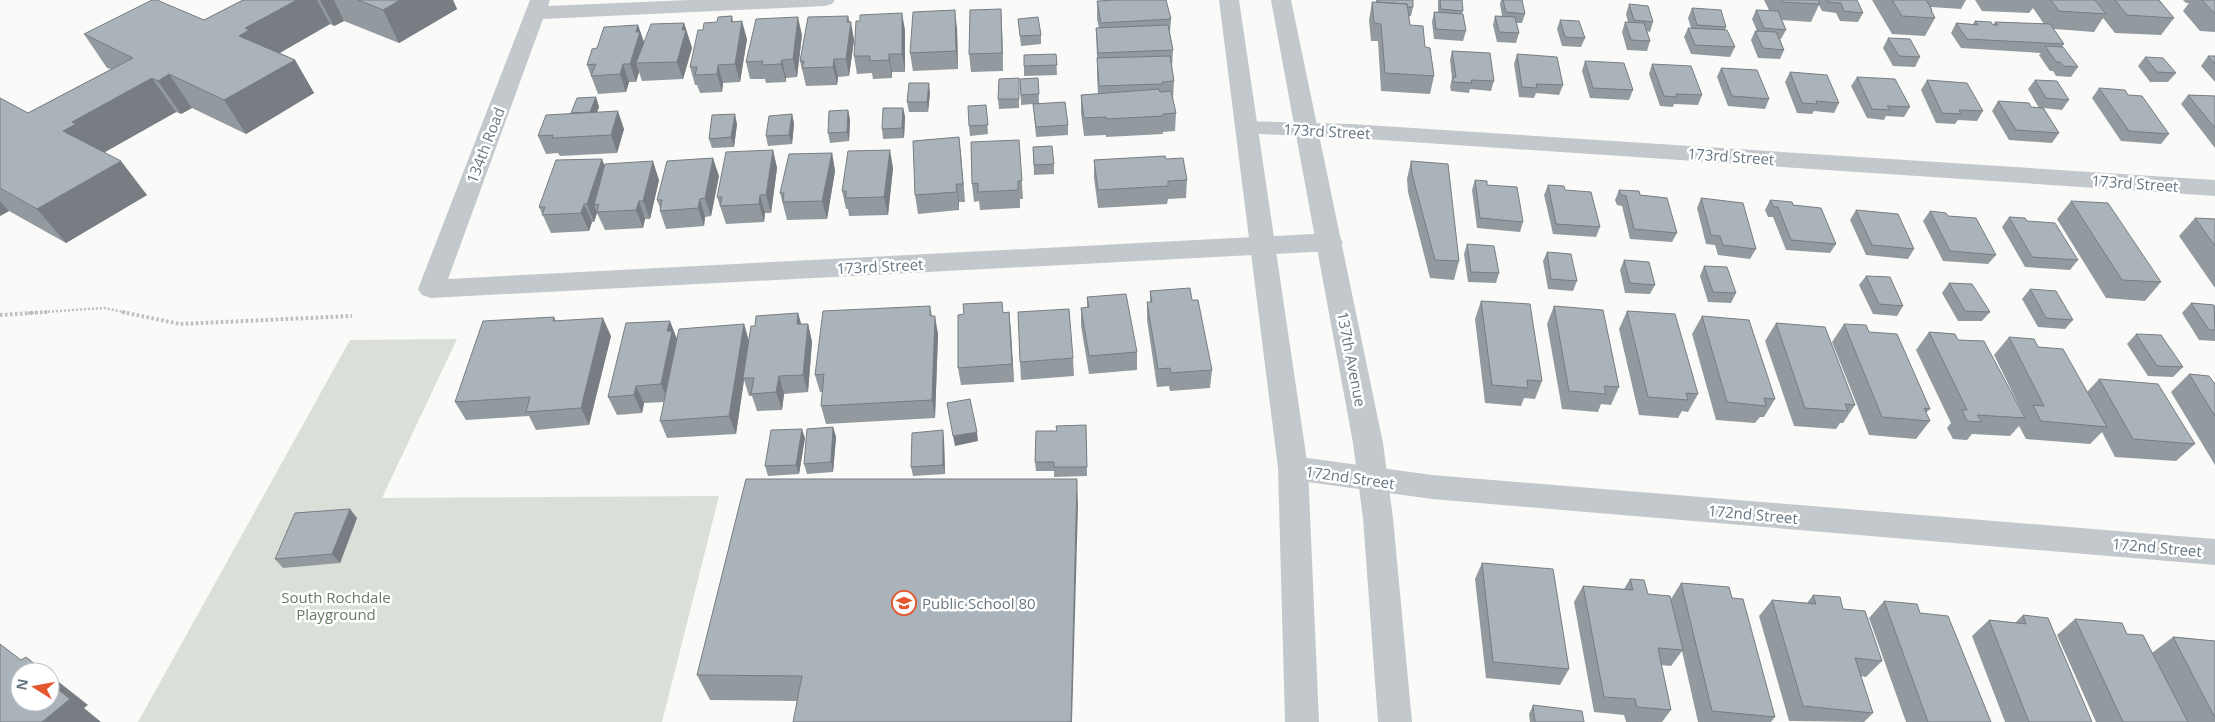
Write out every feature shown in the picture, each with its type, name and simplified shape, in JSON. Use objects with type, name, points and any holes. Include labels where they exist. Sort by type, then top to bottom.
[{"type":"street","points":[[538,6],[825,0]]},
{"type":"street","points":[[1229,0],[1293,468],[1302,722]]},
{"type":"street","name":"137th Avenue","points":[[1281,0],[1330,242],[1374,481],[1395,722]]},
{"type":"street","name":"134th Road","points":[[430,289],[538,6]]},
{"type":"street","name":"173rd Street","points":[[1246,128],[1306,128],[2215,188]]},
{"type":"street","name":"173rd Street","points":[[430,289],[1330,242]]},
{"type":"street","name":"172nd Street","points":[[1293,468],[1374,481],[2215,552]]},
{"type":"path","points":[[0,315],[104,308],[180,324],[352,316]]},
{"type":"green space","name":"South Rochdale Playground","points":[[457,339],[382,498],[719,496],[662,722],[138,722],[350,340]]},
{"type":"building","points":[[152,0],[157,0],[204,20],[243,0],[297,0],[245,28],[249,30],[239,36],[295,60],[224,100],[169,74],[158,81],[152,78],[72,122],[76,124],[63,131],[121,161],[37,209],[0,188],[0,98],[28,113],[133,58],[84,34]]},
{"type":"building","points":[[358,0],[400,0],[383,10]]},
{"type":"building","points":[[1166,0],[1171,19],[1101,23],[1097,1]]},
{"type":"building","points":[[1378,0],[1413,0],[1413,7],[1408,7],[1407,4],[1378,2]]},
{"type":"building","points":[[1440,0],[1462,0],[1463,11],[1441,9]]},
{"type":"building","points":[[1503,0],[1522,0],[1525,14],[1506,12]]},
{"type":"building","points":[[1781,0],[1818,0],[1820,4],[1782,2]]},
{"type":"building","points":[[1826,0],[1857,0],[1863,13],[1844,11],[1841,3],[1827,2]]},
{"type":"building","points":[[1892,0],[1926,0],[1935,18],[1902,16]]},
{"type":"building","points":[[2051,0],[2095,0],[2106,14],[2059,11]]},
{"type":"building","points":[[2115,0],[2159,0],[2174,18],[2127,15]]},
{"type":"building","points":[[2202,0],[2215,0],[2215,13],[2214,13]]},
{"type":"building","points":[[1372,2],[1407,4],[1410,25],[1423,26],[1425,47],[1430,48],[1434,76],[1385,73],[1381,24],[1374,23]]},
{"type":"building","points":[[1629,4],[1648,6],[1653,22],[1634,20]]},
{"type":"building","points":[[1692,8],[1721,10],[1726,27],[1697,25]]},
{"type":"building","points":[[1001,9],[1002,53],[969,54],[970,10]]},
{"type":"building","points":[[955,10],[956,51],[910,53],[913,12]]},
{"type":"building","points":[[1756,10],[1778,11],[1786,30],[1764,28]]},
{"type":"building","points":[[1434,12],[1463,14],[1466,31],[1436,29]]},
{"type":"building","points":[[902,13],[902,54],[889,54],[889,60],[870,61],[870,56],[854,56],[856,21],[860,21],[860,15]]},
{"type":"building","points":[[732,16],[731,22],[742,21],[735,64],[718,65],[717,74],[695,75],[697,67],[690,67],[698,30],[703,30],[704,23],[717,22],[718,17]]},
{"type":"building","points":[[848,16],[847,22],[851,22],[846,59],[834,59],[833,67],[802,68],[804,61],[800,61],[808,17]]},
{"type":"building","points":[[1495,16],[1515,17],[1519,33],[1499,32]]},
{"type":"building","points":[[798,17],[793,59],[782,60],[781,64],[762,65],[763,61],[746,62],[756,19]]},
{"type":"building","points":[[1038,17],[1041,35],[1020,36],[1018,19]]},
{"type":"building","points":[[1560,20],[1579,21],[1585,38],[1565,37]]},
{"type":"building","points":[[1975,21],[1991,22],[1993,25],[1998,25],[1995,22],[2050,24],[2064,44],[1967,39],[1956,23],[1978,25]]},
{"type":"building","points":[[1625,22],[1644,23],[1650,41],[1631,40]]},
{"type":"building","points":[[684,23],[682,30],[686,30],[677,62],[636,63],[651,24]]},
{"type":"building","points":[[638,25],[636,32],[640,32],[630,64],[623,64],[620,74],[591,76],[596,64],[587,65],[592,49],[597,48],[604,27]]},
{"type":"building","points":[[1168,25],[1173,50],[1098,53],[1096,28]]},
{"type":"building","points":[[1688,28],[1727,30],[1735,47],[1695,45]]},
{"type":"building","points":[[1755,31],[1776,32],[1784,50],[1763,48]]},
{"type":"building","points":[[1888,38],[1910,39],[1920,57],[1899,56]]},
{"type":"building","points":[[2045,46],[2063,47],[2078,67],[2063,66],[2060,62],[2056,62]]},
{"type":"building","points":[[1452,51],[1490,53],[1494,81],[1471,80],[1472,83],[1453,82],[1453,77],[1456,77]]},
{"type":"building","points":[[1056,54],[1057,65],[1024,66],[1024,55]]},
{"type":"building","points":[[1517,54],[1557,57],[1563,85],[1536,84],[1537,88],[1522,87]]},
{"type":"building","points":[[1170,56],[1174,81],[1162,82],[1162,84],[1099,86],[1097,58]]},
{"type":"building","points":[[2208,56],[2215,56],[2215,64]]},
{"type":"building","points":[[2145,57],[2163,58],[2176,73],[2157,72]]},
{"type":"building","points":[[1585,61],[1624,63],[1633,90],[1593,88]]},
{"type":"building","points":[[1652,64],[1691,66],[1702,95],[1676,94],[1677,97],[1664,96]]},
{"type":"building","points":[[1721,68],[1757,70],[1769,99],[1732,96]]},
{"type":"building","points":[[1790,72],[1827,75],[1839,103],[1816,101],[1817,104],[1802,103]]},
{"type":"building","points":[[1857,77],[1895,79],[1910,107],[1887,106],[1890,110],[1872,109]]},
{"type":"building","points":[[1019,78],[1019,99],[998,99],[999,79]]},
{"type":"building","points":[[1038,78],[1039,94],[1021,95],[1020,79]]},
{"type":"building","points":[[1927,80],[1967,83],[1983,111],[1959,110],[1961,114],[1942,113]]},
{"type":"building","points":[[2035,80],[2057,81],[2069,100],[2046,98]]},
{"type":"building","points":[[909,83],[929,83],[927,102],[907,102]]},
{"type":"building","points":[[2099,88],[2125,90],[2128,95],[2142,96],[2169,134],[2129,131]]},
{"type":"building","points":[[1159,89],[1160,92],[1171,91],[1176,113],[1163,114],[1163,116],[1106,119],[1106,117],[1084,118],[1081,95]]},
{"type":"building","points":[[2188,95],[2215,96],[2215,128]]},
{"type":"building","points":[[596,97],[590,112],[571,113],[577,98]]},
{"type":"building","points":[[1998,101],[2029,103],[2031,107],[2043,108],[2059,133],[2016,130]]},
{"type":"building","points":[[1065,102],[1068,125],[1036,127],[1033,104]]},
{"type":"building","points":[[986,105],[988,125],[969,126],[968,106]]},
{"type":"building","points":[[883,108],[903,108],[902,128],[882,129]]},
{"type":"building","points":[[848,110],[847,132],[828,133],[829,111]]},
{"type":"building","points":[[618,111],[611,135],[552,138],[553,135],[538,136],[546,115]]},
{"type":"building","points":[[735,114],[731,137],[709,139],[712,115]]},
{"type":"building","points":[[792,114],[789,135],[766,136],[769,116]]},
{"type":"building","points":[[959,137],[963,184],[956,184],[957,192],[915,195],[913,141]]},
{"type":"building","points":[[1019,140],[1022,181],[1018,181],[1018,190],[978,192],[978,183],[972,184],[971,142]]},
{"type":"building","points":[[1052,146],[1054,164],[1034,165],[1033,147]]},
{"type":"building","points":[[773,150],[766,195],[760,195],[759,204],[720,206],[722,197],[717,197],[726,152]]},
{"type":"building","points":[[890,150],[884,197],[846,198],[846,191],[842,191],[848,151]]},
{"type":"building","points":[[832,153],[822,201],[783,202],[784,193],[780,193],[789,154]]},
{"type":"building","points":[[1165,156],[1166,159],[1183,158],[1187,180],[1168,181],[1168,186],[1098,190],[1094,160]]},
{"type":"building","points":[[713,158],[705,198],[700,199],[698,208],[660,211],[662,200],[657,200],[667,161]]},
{"type":"building","points":[[602,159],[587,204],[584,204],[581,213],[542,215],[545,207],[539,207],[556,160]]},
{"type":"building","points":[[653,161],[643,201],[639,201],[636,210],[597,212],[599,204],[594,205],[605,164]]},
{"type":"building","points":[[1411,161],[1448,164],[1459,261],[1435,260],[1412,174]]},
{"type":"building","points":[[1475,180],[1487,181],[1487,185],[1517,187],[1523,222],[1480,218]]},
{"type":"building","points":[[1548,185],[1564,186],[1565,190],[1591,192],[1600,227],[1556,224]]},
{"type":"building","points":[[1619,190],[1639,191],[1640,195],[1667,198],[1677,233],[1634,229],[1626,196],[1621,195]]},
{"type":"building","points":[[1701,198],[1743,203],[1756,249],[1723,245],[1720,236],[1711,235]]},
{"type":"building","points":[[1770,200],[1821,208],[1836,244],[1791,240],[1778,207],[1774,207]]},
{"type":"building","points":[[2071,201],[2108,203],[2161,282],[2122,280]]},
{"type":"building","points":[[1856,210],[1898,214],[1914,249],[1872,245]]},
{"type":"building","points":[[1930,211],[1946,213],[1948,216],[1976,218],[1996,255],[1950,251]]},
{"type":"building","points":[[2009,217],[2025,218],[2027,221],[2055,223],[2078,260],[2032,257]]},
{"type":"building","points":[[2195,218],[2215,219],[2215,246]]},
{"type":"building","points":[[1467,244],[1494,246],[1499,273],[1471,272]]},
{"type":"building","points":[[1547,252],[1571,254],[1577,281],[1551,279]]},
{"type":"building","points":[[1624,260],[1649,262],[1655,285],[1630,283]]},
{"type":"building","points":[[1704,266],[1727,267],[1736,293],[1713,292]]},
{"type":"building","points":[[1866,276],[1890,277],[1903,306],[1879,304]]},
{"type":"building","points":[[1949,283],[1972,284],[1990,312],[1965,311]]},
{"type":"building","points":[[1190,288],[1192,300],[1198,300],[1212,370],[1171,373],[1170,368],[1158,369],[1147,302],[1152,302],[1150,291]]},
{"type":"building","points":[[2030,289],[2056,291],[2073,320],[2046,318]]},
{"type":"building","points":[[1126,294],[1137,352],[1089,356],[1081,308],[1089,307],[1087,297]]},
{"type":"building","points":[[1481,301],[1530,304],[1542,381],[1527,380],[1528,388],[1492,385]]},
{"type":"building","points":[[1002,302],[1003,313],[1009,312],[1012,364],[958,368],[958,315],[964,314],[963,304]]},
{"type":"building","points":[[2191,303],[2214,305],[2215,330],[2209,330]]},
{"type":"building","points":[[930,306],[930,316],[935,316],[932,400],[821,406],[824,374],[815,375],[823,311]]},
{"type":"building","points":[[1554,306],[1603,310],[1619,387],[1604,386],[1606,394],[1569,391]]},
{"type":"building","points":[[1069,309],[1073,358],[1020,362],[1018,312]]},
{"type":"building","points":[[1627,311],[1675,314],[1698,394],[1686,393],[1688,400],[1648,397]]},
{"type":"building","points":[[798,313],[797,324],[808,324],[803,375],[779,376],[776,392],[751,394],[754,378],[743,378],[751,326],[755,326],[756,316]]},
{"type":"building","points":[[1702,316],[1749,320],[1775,399],[1764,398],[1766,406],[1727,402]]},
{"type":"building","points":[[554,317],[553,321],[603,318],[581,408],[526,412],[530,397],[455,402],[483,321]]},
{"type":"building","points":[[670,321],[667,331],[672,331],[661,384],[636,386],[634,395],[608,397],[626,323]]},
{"type":"building","points":[[1776,323],[1825,327],[1855,405],[1845,404],[1848,411],[1805,408]]},
{"type":"building","points":[[744,324],[729,416],[660,421],[679,329]]},
{"type":"building","points":[[1844,324],[1866,325],[1869,332],[1897,334],[1930,409],[1924,408],[1930,421],[1882,417]]},
{"type":"building","points":[[1929,332],[1955,334],[1958,340],[1984,341],[2025,418],[1977,415],[1982,422],[1967,421],[1962,410],[1967,410]]},
{"type":"building","points":[[2136,334],[2161,335],[2183,367],[2157,366]]},
{"type":"building","points":[[2009,337],[2034,339],[2038,347],[2063,349],[2107,427],[2041,421],[2033,405],[2044,406]]},
{"type":"building","points":[[2189,374],[2209,376],[2215,383],[2215,416]]},
{"type":"building","points":[[2099,379],[2158,384],[2195,444],[2133,439]]},
{"type":"building","points":[[970,399],[977,432],[953,436],[947,403]]},
{"type":"building","points":[[1086,425],[1087,467],[1054,467],[1054,462],[1035,462],[1036,431],[1057,431],[1056,426]]},
{"type":"building","points":[[833,427],[831,462],[804,464],[807,429]]},
{"type":"building","points":[[802,429],[796,465],[765,466],[771,430]]},
{"type":"building","points":[[943,430],[943,465],[911,467],[912,433]]},
{"type":"building","name":"Public School 80","points":[[746,479],[1077,479],[1071,722],[793,722],[802,676],[697,675]]},
{"type":"building","points":[[350,509],[332,554],[275,559],[295,513]]},
{"type":"building","points":[[1482,563],[1553,569],[1569,669],[1493,662]]},
{"type":"building","points":[[1630,579],[1644,580],[1648,594],[1670,596],[1683,650],[1658,648],[1671,710],[1637,707],[1635,699],[1604,697],[1583,586],[1633,590]]},
{"type":"building","points":[[1681,583],[1729,587],[1732,598],[1743,599],[1775,717],[1712,711]]},
{"type":"building","points":[[1813,595],[1840,597],[1843,609],[1865,611],[1882,661],[1855,658],[1873,713],[1803,706],[1772,600],[1816,604]]},
{"type":"building","points":[[1884,601],[1917,604],[1920,613],[1948,616],[1991,722],[1928,722]]},
{"type":"building","points":[[2023,615],[2048,618],[2092,722],[2029,722],[1989,620],[2026,624]]},
{"type":"building","points":[[2075,619],[2122,623],[2127,634],[2143,635],[2188,722],[2123,722]]},
{"type":"building","points":[[2173,637],[2215,641],[2215,718]]},
{"type":"building","points":[[0,644],[21,660],[26,657],[32,662],[10,662],[10,712],[54,712],[42,722],[0,722]]},
{"type":"building","points":[[60,691],[70,699],[60,707]]},
{"type":"building","points":[[1533,705],[1582,711],[1584,722],[1535,722]]},
{"type":"place","name":"Public School 80","points":[[904,603]]}]
